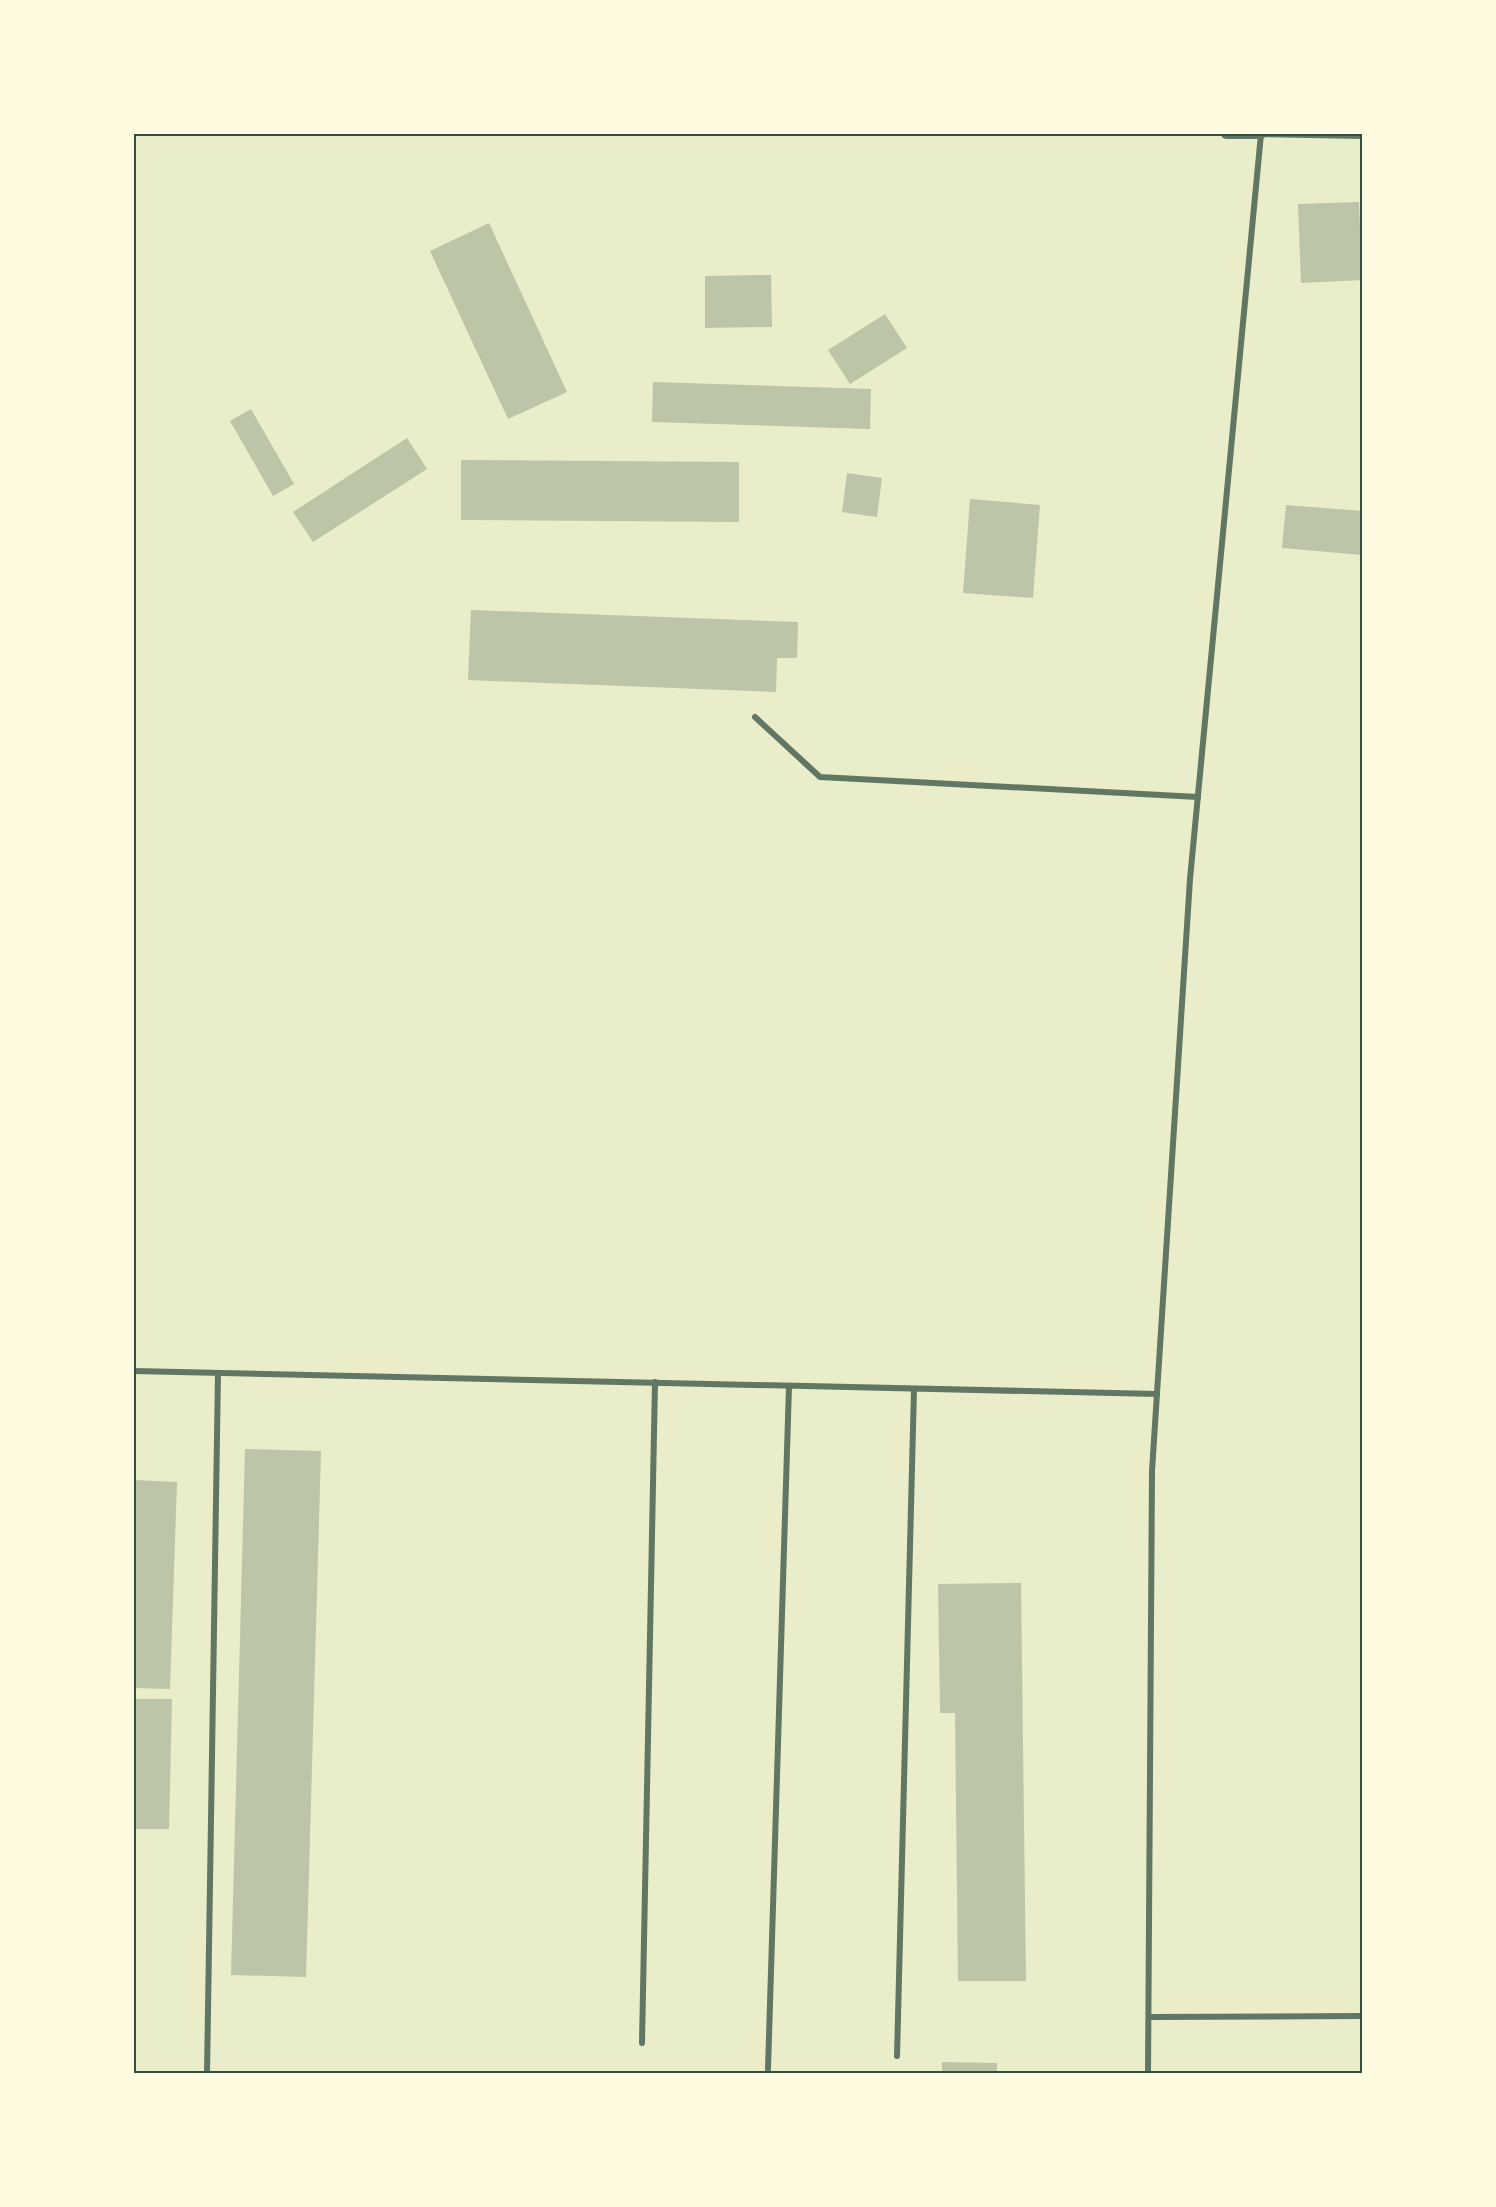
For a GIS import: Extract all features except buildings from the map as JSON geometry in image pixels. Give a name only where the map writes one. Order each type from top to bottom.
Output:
[{"type":"street","points":[[1226,134],[1362,136]]},
{"type":"street","points":[[1148,2073],[1152,1471],[1188,903],[1261,134]]},
{"type":"street","points":[[755,717],[820,777],[1198,797]]},
{"type":"street","points":[[134,1371],[1157,1394]]},
{"type":"street","points":[[207,2073],[219,1373]]},
{"type":"street","points":[[642,2043],[655,1382]]},
{"type":"street","points":[[768,2069],[789,1386]]},
{"type":"street","points":[[897,2056],[914,1389]]},
{"type":"street","points":[[1149,2017],[1362,2016]]}]
